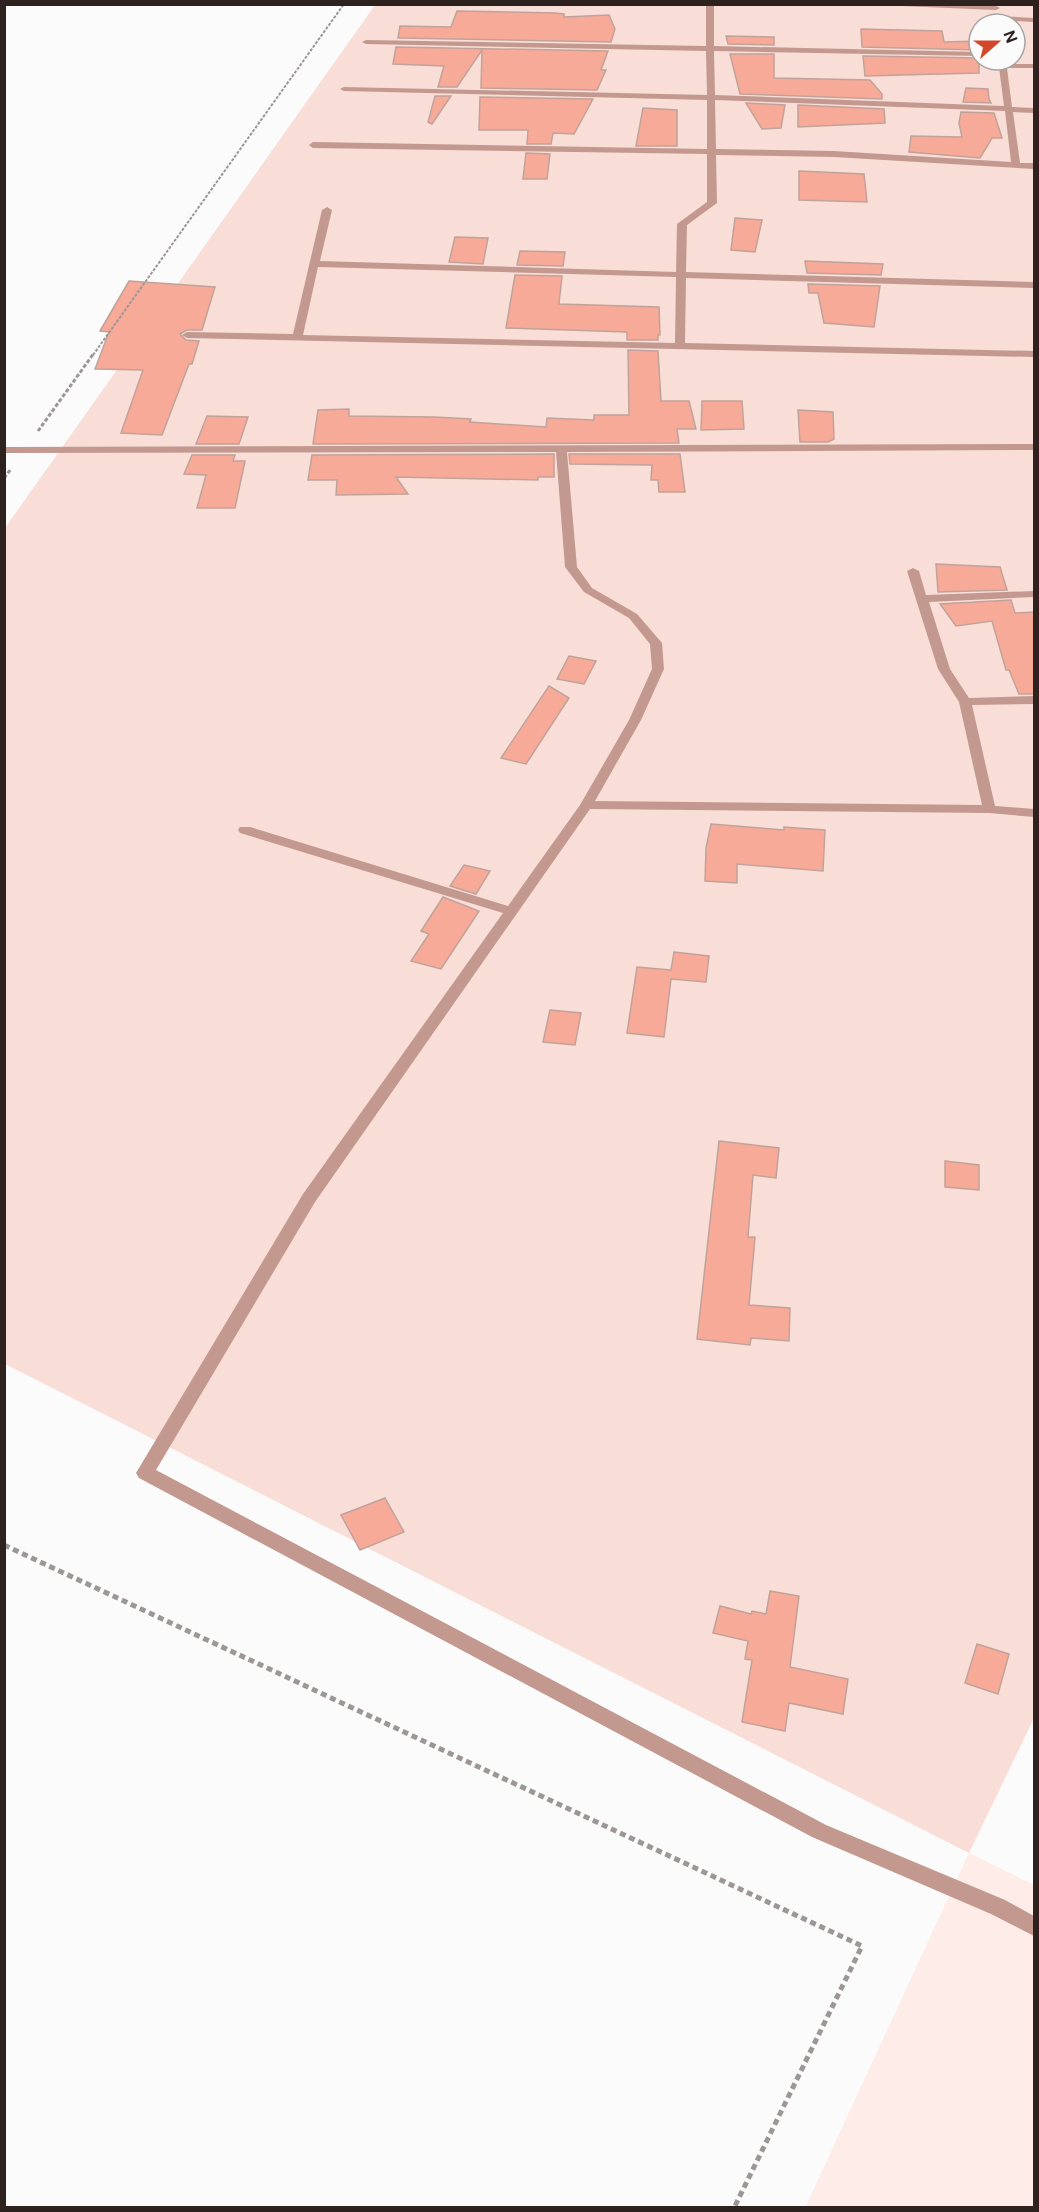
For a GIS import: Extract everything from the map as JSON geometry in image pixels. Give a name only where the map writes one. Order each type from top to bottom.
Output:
[{"type":"street","points":[[680,345],[682,224],[712,203],[710,4]]},
{"type":"street","points":[[857,4],[996,6]]},
{"type":"street","points":[[366,42],[967,54]]},
{"type":"street","points":[[1004,72],[1016,165]]},
{"type":"street","points":[[344,89],[711,97],[1035,110]]},
{"type":"street","points":[[313,145],[834,154],[1035,166]]},
{"type":"street","points":[[297,337],[327,210]]},
{"type":"street","points":[[314,264],[1035,285]]},
{"type":"street","points":[[187,335],[1035,354]]},
{"type":"street","points":[[4,450],[1035,447]]},
{"type":"street","points":[[561,448],[571,567],[588,590],[633,616],[656,643],[658,669],[635,720],[586,805],[309,1198],[145,1473],[819,1832],[998,1907],[1035,1926]]},
{"type":"street","points":[[913,571],[944,669],[965,702],[989,809]]},
{"type":"street","points":[[922,598],[1035,594]]},
{"type":"street","points":[[965,702],[1035,700]]},
{"type":"street","points":[[586,805],[989,809],[1035,813]]},
{"type":"street","points":[[245,830],[511,911]]},
{"type":"path","points":[[4,478],[344,4]]},
{"type":"path","points":[[4,1545],[862,1946],[734,2208]]},
{"type":"shaded area","points":[[375,5],[1034,5],[1034,1718],[969,1853],[5,1364],[5,528]]},
{"type":"shaded area","points":[[969,1853],[1034,1885],[1034,2207],[805,2208]]},
{"type":"building","points":[[457,11],[555,13],[564,14],[564,17],[609,15],[615,29],[611,42],[398,38],[400,26],[451,27]]},
{"type":"building","points":[[861,29],[942,31],[944,42],[967,41],[967,50],[862,47]]},
{"type":"building","points":[[726,36],[774,37],[774,45],[728,44]]},
{"type":"building","points":[[396,47],[608,51],[601,70],[606,70],[597,90],[481,88],[482,50],[457,87],[438,87],[444,66],[393,64]]},
{"type":"building","points":[[730,54],[774,54],[774,78],[870,80],[882,94],[882,99],[740,94]]},
{"type":"building","points":[[863,56],[967,58],[967,72],[979,72],[979,73],[865,76]]},
{"type":"building","points":[[966,88],[988,89],[991,103],[963,102]]},
{"type":"building","points":[[435,96],[451,96],[432,124],[428,122]]},
{"type":"building","points":[[480,97],[593,99],[574,134],[553,133],[551,144],[527,144],[528,130],[479,130]]},
{"type":"building","points":[[746,103],[785,105],[781,128],[762,129]]},
{"type":"building","points":[[798,105],[884,109],[885,123],[798,127]]},
{"type":"building","points":[[643,108],[677,110],[677,146],[636,146]]},
{"type":"building","points":[[961,112],[994,113],[1002,138],[992,138],[980,158],[909,152],[911,136],[962,137],[959,123]]},
{"type":"building","points":[[526,153],[550,154],[547,179],[523,179]]},
{"type":"building","points":[[799,171],[864,174],[867,202],[799,200]]},
{"type":"building","points":[[735,218],[762,220],[755,252],[731,250]]},
{"type":"building","points":[[455,237],[488,238],[483,264],[449,262]]},
{"type":"building","points":[[520,251],[565,252],[563,266],[517,265]]},
{"type":"building","points":[[805,261],[883,264],[881,275],[807,273]]},
{"type":"building","points":[[515,275],[562,276],[559,304],[659,307],[660,335],[658,335],[658,340],[627,340],[627,332],[506,328]]},
{"type":"building","points":[[129,281],[215,287],[202,330],[187,330],[180,334],[186,340],[199,341],[192,364],[189,364],[162,435],[121,433],[143,370],[95,369],[109,332],[100,331]]},
{"type":"building","points":[[808,284],[880,286],[874,327],[824,323],[818,293],[809,293]]},
{"type":"building","points":[[628,350],[658,351],[661,401],[689,401],[696,429],[677,429],[679,443],[313,444],[318,410],[349,409],[349,416],[471,419],[470,422],[546,427],[547,418],[594,420],[594,415],[629,415]]},
{"type":"building","points":[[702,401],[742,401],[744,429],[701,430]]},
{"type":"building","points":[[798,410],[833,412],[834,439],[828,442],[800,442]]},
{"type":"building","points":[[207,416],[248,417],[239,444],[196,444]]},
{"type":"building","points":[[554,454],[554,477],[538,477],[538,480],[396,477],[408,494],[336,495],[337,480],[308,480],[312,455]]},
{"type":"building","points":[[569,454],[680,454],[685,492],[659,492],[658,480],[651,480],[652,465],[570,464]]},
{"type":"building","points":[[192,455],[235,455],[233,461],[245,461],[235,508],[197,508],[206,475],[184,474]]},
{"type":"building","points":[[936,564],[1000,567],[1007,590],[938,592]]},
{"type":"building","points":[[1011,600],[1015,613],[1035,612],[1035,694],[1019,694],[1009,670],[1006,670],[992,621],[956,626],[940,604]]},
{"type":"building","points":[[569,656],[596,661],[584,684],[557,679]]},
{"type":"building","points":[[549,686],[569,698],[526,764],[501,758]]},
{"type":"building","points":[[711,824],[784,830],[784,827],[825,830],[823,871],[737,864],[737,883],[705,881],[706,848]]},
{"type":"building","points":[[464,865],[490,871],[476,894],[450,886]]},
{"type":"building","points":[[443,897],[479,911],[441,969],[411,961],[429,934],[421,931]]},
{"type":"building","points":[[674,952],[709,956],[706,982],[671,979],[664,1037],[627,1033],[637,967],[671,970]]},
{"type":"building","points":[[550,1010],[581,1013],[575,1045],[543,1042]]},
{"type":"building","points":[[719,1141],[779,1148],[776,1178],[753,1175],[748,1237],[755,1237],[749,1305],[790,1308],[789,1341],[751,1338],[750,1345],[697,1339]]},
{"type":"building","points":[[945,1161],[979,1165],[979,1190],[945,1187]]},
{"type":"building","points":[[385,1498],[404,1532],[360,1550],[341,1515]]},
{"type":"building","points":[[770,1591],[799,1596],[790,1667],[848,1679],[843,1714],[789,1703],[785,1731],[742,1722],[752,1660],[745,1659],[748,1641],[713,1633],[720,1606],[751,1614],[752,1611],[766,1614]]},
{"type":"building","points":[[977,1644],[1009,1654],[998,1694],[965,1683]]}]
